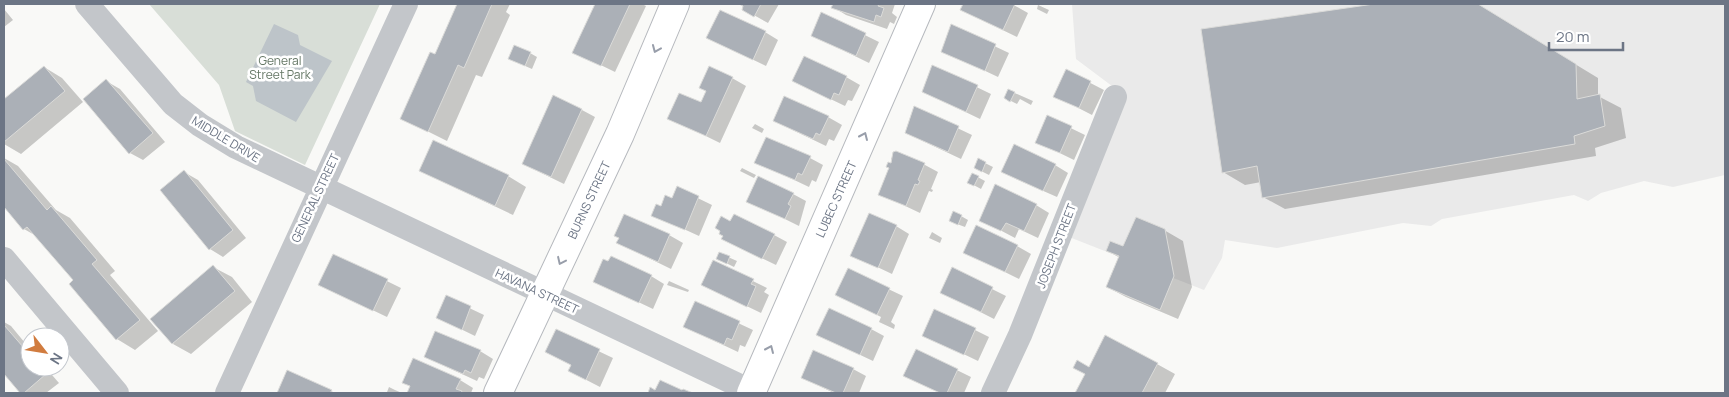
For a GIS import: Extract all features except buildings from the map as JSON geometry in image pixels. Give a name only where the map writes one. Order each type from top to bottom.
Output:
[{"type":"street","name":"MIDDLE DRIVE","points":[[87,4],[173,104],[200,126],[236,147],[319,188]]},
{"type":"street","name":"GENERAL STREET","points":[[228,393],[319,188],[406,4]]},
{"type":"street","name":"BURNS STREET","points":[[498,393],[620,134],[675,4]]},
{"type":"street","name":"LUBEC STREET","points":[[752,393],[921,4]]},
{"type":"street","name":"JOSEPH STREET","points":[[993,393],[1030,310],[1115,97]]},
{"type":"street","name":"HAVANA STREET","points":[[319,188],[752,393]]},
{"type":"street","points":[[4,259],[117,393]]},
{"type":"shaded area","points":[[1072,4],[1725,4],[1725,175],[1673,187],[1644,181],[1601,193],[1588,201],[1574,195],[1442,219],[1431,226],[1403,223],[1277,248],[1225,240],[1222,258],[1204,290],[1064,235],[1116,89],[1076,59]]},
{"type":"shaded area","points":[[274,24],[298,35],[300,45],[332,61],[296,122],[256,101],[253,86],[246,82]]},
{"type":"green space","name":"General Street Park","points":[[149,4],[380,4],[305,165],[235,131],[219,85]]}]
